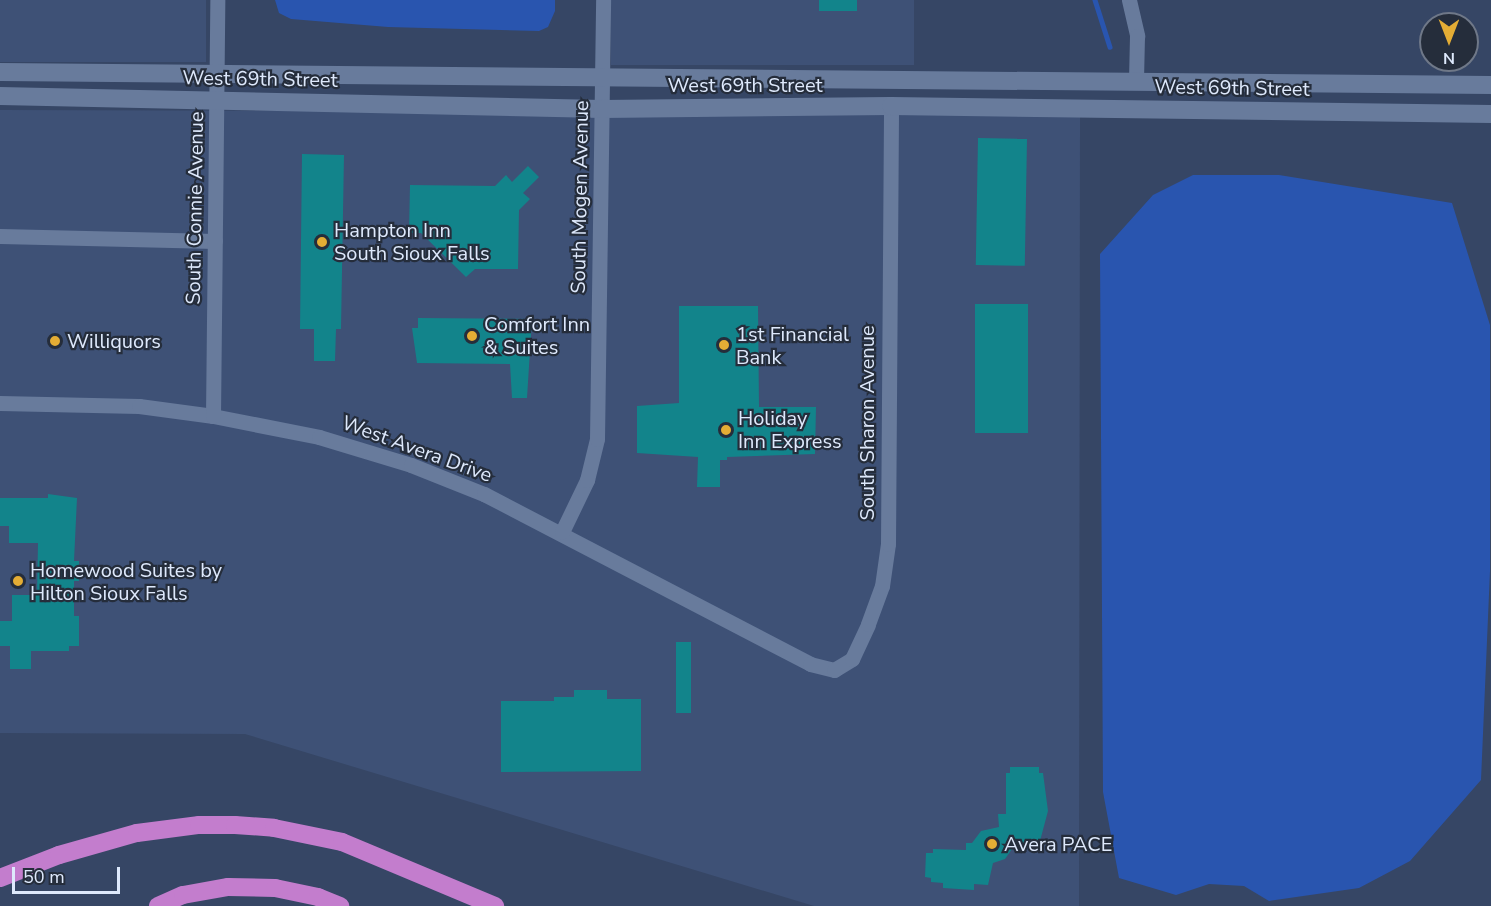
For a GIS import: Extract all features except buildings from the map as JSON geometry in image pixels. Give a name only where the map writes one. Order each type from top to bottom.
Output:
[{"type":"highway","points":[[0,868],[168,827],[274,828],[351,846],[495,906]]},
{"type":"highway","points":[[0,878],[59,855]]},
{"type":"highway","points":[[158,906],[183,895],[228,887],[275,888],[318,897],[340,906]]},
{"type":"street","name":"South Connie Avenue","points":[[213,416],[217,0]]},
{"type":"street","name":"South Mogen Avenue","points":[[562,532],[587,480],[597,439],[603,0]]},
{"type":"street","points":[[1129,0],[1137,36],[1136,81]]},
{"type":"street","name":"West 69th Street","points":[[0,72],[217,76],[1491,85]]},
{"type":"street","name":"West 69th Street","points":[[0,96],[602,109],[891,106],[1491,114]]},
{"type":"street","name":"South Sharon Avenue","points":[[786,651],[823,670],[845,666],[868,624],[882,586],[888,544],[891,106]]},
{"type":"street","points":[[0,236],[215,241]]},
{"type":"street","name":"West Avera Drive","points":[[0,403],[139,406],[213,416],[319,437],[411,465],[484,494],[562,532],[786,651]]},
{"type":"shaded area","points":[[0,0],[206,0],[206,62],[0,62]]},
{"type":"shaded area","points":[[611,0],[914,0],[914,65],[611,65]]},
{"type":"shaded area","points":[[454,101],[1080,117],[1079,906],[814,906],[245,734],[0,733],[0,110],[342,111]]},
{"type":"water","points":[[275,0],[555,0],[555,11],[548,27],[539,31],[388,27],[291,19],[279,13]]},
{"type":"water","points":[[1193,175],[1279,175],[1452,203],[1490,325],[1490,571],[1481,780],[1410,861],[1359,888],[1269,901],[1244,886],[1209,884],[1176,895],[1119,878],[1103,792],[1100,254],[1153,195]]},
{"type":"waterway","points":[[1095,0],[1110,47]]},
{"type":"place","name":"Hampton Inn South Sioux Falls","points":[[322,242]]},
{"type":"place","name":"Comfort Inn & Suites","points":[[472,336]]},
{"type":"place","name":"Williquors","points":[[55,341]]},
{"type":"place","name":"1st Financial Bank","points":[[724,345]]},
{"type":"place","name":"Holiday Inn Express","points":[[726,430]]},
{"type":"place","name":"Homewood Suites by Hilton Sioux Falls","points":[[18,581]]},
{"type":"place","name":"Avera PACE","points":[[992,844]]}]
